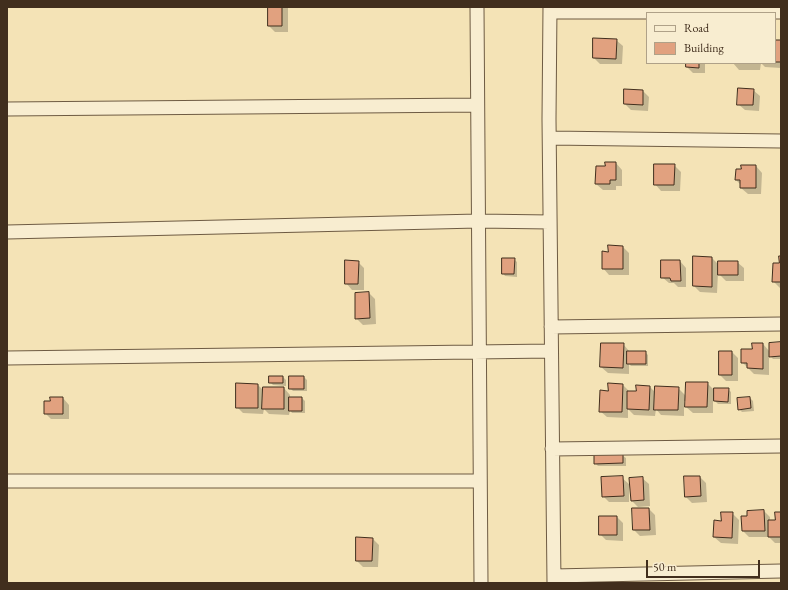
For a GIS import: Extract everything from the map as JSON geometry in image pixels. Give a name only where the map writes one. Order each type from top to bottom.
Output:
[{"type":"street","points":[[477,7],[481,583]]},
{"type":"street","points":[[781,12],[550,9],[550,222],[554,580],[781,570]]},
{"type":"street","points":[[7,109],[477,105]]},
{"type":"street","points":[[550,138],[781,141]]},
{"type":"street","points":[[7,232],[478,221],[550,222]]},
{"type":"street","points":[[551,327],[781,324]]},
{"type":"street","points":[[7,358],[552,351]]},
{"type":"street","points":[[552,449],[781,446]]},
{"type":"street","points":[[7,481],[480,481]]},
{"type":"building","points":[[268,7],[282,7],[282,26],[268,26]]},
{"type":"building","points":[[593,38],[617,39],[616,59],[593,58]]},
{"type":"building","points":[[776,40],[781,40],[781,62],[776,62]]},
{"type":"building","points":[[686,64],[699,64],[699,68],[686,67]]},
{"type":"building","points":[[738,88],[754,89],[753,105],[737,105]]},
{"type":"building","points":[[624,89],[643,90],[643,105],[624,104]]},
{"type":"building","points":[[605,162],[616,162],[616,180],[610,180],[610,184],[595,184],[596,166],[605,166]]},
{"type":"building","points":[[654,164],[675,164],[674,185],[654,185]]},
{"type":"building","points":[[741,165],[756,165],[756,188],[740,188],[740,180],[735,180],[736,169],[741,169]]},
{"type":"building","points":[[608,245],[623,246],[623,269],[602,269],[602,251],[608,252]]},
{"type":"building","points":[[693,256],[712,257],[712,287],[693,286]]},
{"type":"building","points":[[779,256],[781,256],[781,282],[772,282],[773,263],[779,263]]},
{"type":"building","points":[[502,258],[515,258],[514,274],[502,274]]},
{"type":"building","points":[[345,260],[359,261],[358,284],[345,284]]},
{"type":"building","points":[[661,260],[680,260],[681,281],[671,281],[670,278],[661,278]]},
{"type":"building","points":[[718,261],[738,261],[738,275],[718,275]]},
{"type":"building","points":[[369,292],[370,318],[355,319],[355,293]]},
{"type":"building","points":[[781,342],[781,356],[769,357],[769,343]]},
{"type":"building","points":[[601,343],[624,343],[623,368],[600,367]]},
{"type":"building","points":[[752,343],[763,343],[763,369],[747,368],[747,363],[741,363],[741,349],[752,349]]},
{"type":"building","points":[[627,351],[646,351],[646,364],[627,364]]},
{"type":"building","points":[[719,351],[732,351],[732,375],[719,375]]},
{"type":"building","points":[[269,376],[283,376],[283,383],[269,383]]},
{"type":"building","points":[[289,376],[304,376],[304,389],[289,389]]},
{"type":"building","points":[[686,382],[708,382],[707,407],[685,407]]},
{"type":"building","points":[[236,383],[258,384],[258,408],[236,408]]},
{"type":"building","points":[[608,383],[623,384],[622,412],[599,412],[600,390],[608,391]]},
{"type":"building","points":[[636,385],[650,386],[649,410],[627,409],[627,391],[636,391]]},
{"type":"building","points":[[655,386],[679,387],[678,410],[654,410]]},
{"type":"building","points":[[263,387],[284,387],[284,409],[262,409]]},
{"type":"building","points":[[714,388],[729,388],[728,402],[714,401]]},
{"type":"building","points":[[50,397],[63,397],[63,414],[44,414],[44,401],[50,401]]},
{"type":"building","points":[[289,397],[302,397],[302,411],[289,411]]},
{"type":"building","points":[[750,397],[751,408],[738,410],[737,398]]},
{"type":"building","points":[[623,454],[623,463],[594,464],[594,455]]},
{"type":"building","points":[[623,476],[624,496],[602,497],[601,477]]},
{"type":"building","points":[[684,476],[700,476],[701,496],[685,497]]},
{"type":"building","points":[[643,477],[644,500],[631,501],[629,478]]},
{"type":"building","points":[[632,508],[649,508],[650,530],[633,530]]},
{"type":"building","points":[[764,510],[765,531],[742,531],[741,516],[747,516],[747,511]]},
{"type":"building","points":[[721,512],[733,512],[732,538],[713,537],[714,520],[721,521]]},
{"type":"building","points":[[775,512],[781,512],[781,537],[768,537],[768,520],[775,520]]},
{"type":"building","points":[[599,516],[617,516],[617,535],[599,535]]},
{"type":"building","points":[[356,537],[373,538],[372,561],[356,561]]}]
